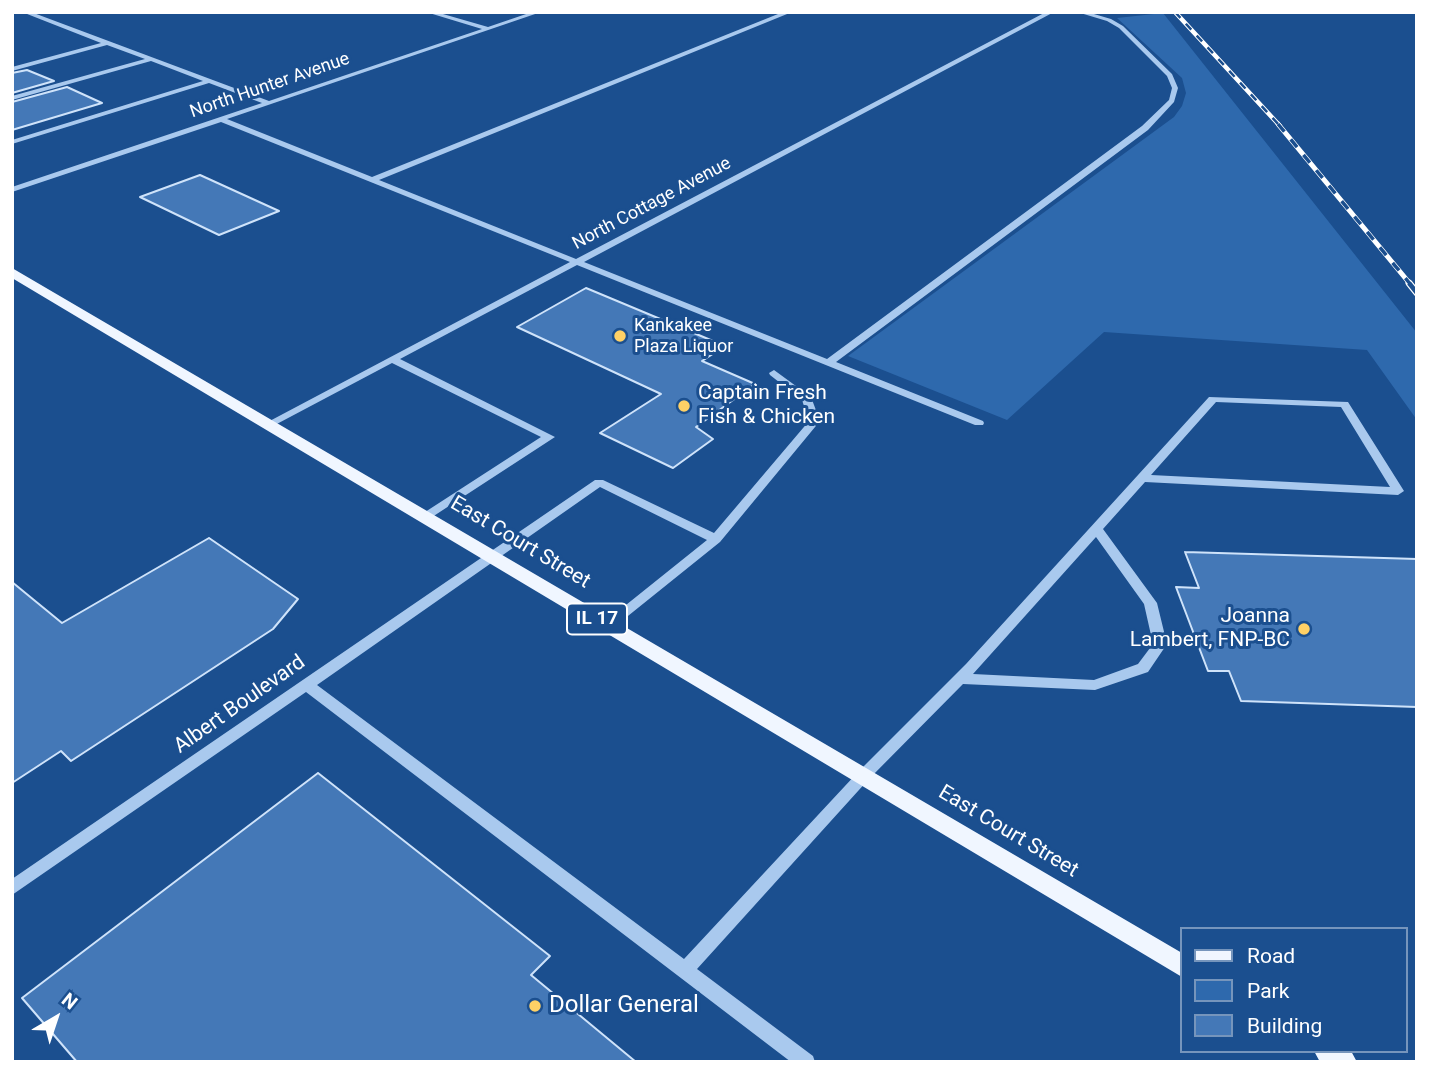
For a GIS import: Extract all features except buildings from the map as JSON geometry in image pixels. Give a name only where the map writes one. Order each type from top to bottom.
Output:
[{"type":"main road","name":"East Court Street","points":[[12,272],[1180,965]]},
{"type":"street","points":[[25,12],[268,103]]},
{"type":"street","points":[[429,12],[488,29]]},
{"type":"street","name":"North Hunter Avenue","points":[[12,190],[538,12]]},
{"type":"street","points":[[371,180],[789,12]]},
{"type":"street","name":"North Cottage Avenue","points":[[269,424],[1051,12]]},
{"type":"street","points":[[828,363],[1145,128],[1172,101],[1175,88],[1170,75],[1121,27],[1109,20],[1080,12]]},
{"type":"street","points":[[12,69],[108,43]]},
{"type":"street","points":[[12,98],[152,60]]},
{"type":"street","points":[[12,142],[209,81]]},
{"type":"street","points":[[220,120],[979,423]]},
{"type":"street","points":[[392,359],[548,438],[426,517]]},
{"type":"street","points":[[608,625],[716,539],[815,421],[807,399],[774,373]]},
{"type":"street","points":[[685,970],[863,776],[960,678],[1213,399],[1344,404],[1398,491],[1142,478]]},
{"type":"street","name":"Albert Boulevard","points":[[12,888],[599,482],[716,539]]},
{"type":"street","points":[[960,678],[1095,685],[1143,668],[1160,644],[1150,603],[1096,529]]},
{"type":"street","points":[[306,684],[806,1062]]},
{"type":"green space","points":[[1163,13],[1417,333],[1417,420],[1367,350],[1104,332],[1007,420],[848,356],[1174,117],[1182,106],[1186,93],[1182,78],[1117,18]]},
{"type":"railway","points":[[1175,12],[1280,126]]},
{"type":"railway","points":[[1278,124],[1411,285]]},
{"type":"railway","points":[[1409,283],[1417,293]]},
{"type":"place","name":"Kankakee Plaza Liquor","points":[[620,336]]},
{"type":"place","name":"Captain Fresh Fish & Chicken","points":[[684,406]]},
{"type":"place","name":"Joanna Lambert, FNP-BC","points":[[1304,629]]},
{"type":"place","name":"Dollar General","points":[[535,1006]]}]
